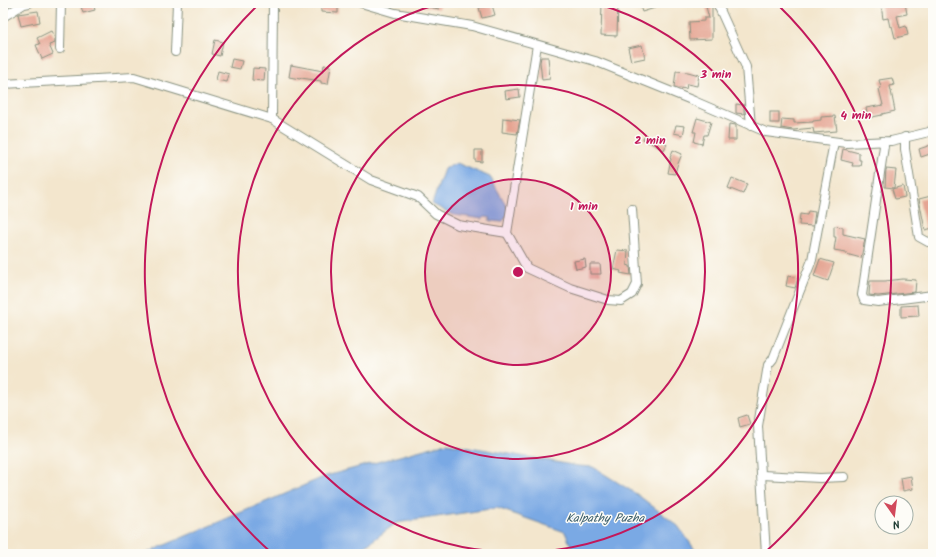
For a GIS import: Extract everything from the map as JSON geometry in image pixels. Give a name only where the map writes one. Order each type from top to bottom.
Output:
[{"type":"street","points":[[3,17],[24,4],[29,3]]},
{"type":"street","points":[[60,3],[60,49]]},
{"type":"street","points":[[175,52],[177,3]]},
{"type":"street","points":[[272,120],[273,3]]},
{"type":"street","points":[[361,3],[395,13],[472,26],[595,62],[766,132],[846,143],[904,138],[929,132],[933,129]]},
{"type":"street","points":[[716,3],[746,67],[751,126]]},
{"type":"street","points":[[537,45],[507,233],[527,268],[570,288],[608,300],[621,301],[632,294],[637,284],[632,209]]},
{"type":"street","points":[[3,84],[134,77],[272,120],[371,180],[418,197],[436,214],[458,225],[507,233]]},
{"type":"street","points":[[904,138],[919,237],[928,242],[933,241]]},
{"type":"street","points":[[882,141],[884,146],[862,295],[864,300],[878,302],[933,295]]},
{"type":"street","points":[[766,554],[758,426],[768,365],[773,358],[812,260],[834,142]]},
{"type":"street","points":[[762,475],[820,478],[844,477]]},
{"type":"water","points":[[457,163],[490,177],[510,212],[502,222],[489,221],[491,218],[485,217],[483,219],[454,215],[432,204],[444,169]]},
{"type":"water","name":"Kalpathy Puzha","points":[[447,443],[578,466],[593,467],[638,495],[678,526],[698,554],[578,554],[573,551],[565,532],[497,508],[396,523],[355,554],[144,554],[326,476]]},
{"type":"building","points":[[80,3],[93,3],[95,10],[83,13]]},
{"type":"building","points":[[321,3],[338,3],[338,13],[321,12]]},
{"type":"building","points":[[422,3],[440,3],[439,9],[422,6]]},
{"type":"building","points":[[602,3],[618,4],[617,36],[601,35]]},
{"type":"building","points":[[639,3],[653,3],[655,8],[642,12]]},
{"type":"building","points":[[705,3],[712,3],[712,39],[690,40],[689,22],[704,21],[704,18],[709,18]]},
{"type":"building","points":[[889,3],[905,3],[907,14],[897,16],[900,28],[906,26],[908,35],[895,38],[888,18],[883,19],[881,5]]},
{"type":"building","points":[[492,5],[495,15],[482,18],[479,8]]},
{"type":"building","points":[[38,11],[40,22],[21,26],[18,14]]},
{"type":"building","points":[[51,31],[55,38],[55,43],[49,45],[53,54],[42,59],[36,45],[40,44],[37,38]]},
{"type":"building","points":[[215,40],[223,42],[220,56],[212,54]]},
{"type":"building","points":[[642,45],[645,58],[631,61],[628,48]]},
{"type":"building","points":[[541,57],[548,57],[550,79],[542,80],[540,62]]},
{"type":"building","points":[[232,59],[242,61],[240,69],[230,67]]},
{"type":"building","points":[[291,65],[323,71],[324,65],[331,66],[328,84],[321,83],[321,81],[289,77]]},
{"type":"building","points":[[253,68],[265,69],[264,81],[252,80]]},
{"type":"building","points":[[218,71],[229,74],[227,82],[216,80]]},
{"type":"building","points":[[676,71],[699,75],[697,86],[687,84],[686,89],[674,87]]},
{"type":"building","points":[[892,78],[894,85],[890,86],[895,111],[868,118],[866,108],[883,105],[879,89],[881,88],[879,80]]},
{"type":"building","points":[[519,89],[520,97],[506,99],[505,91]]},
{"type":"building","points":[[736,104],[744,105],[744,114],[736,113]]},
{"type":"building","points":[[770,112],[779,112],[779,123],[770,123]]},
{"type":"building","points":[[835,116],[837,131],[814,133],[813,128],[793,130],[781,128],[782,119],[794,120],[794,123],[813,122],[821,120],[821,117]]},
{"type":"building","points":[[503,118],[520,120],[517,134],[502,132]]},
{"type":"building","points":[[697,118],[711,122],[707,135],[704,135],[702,144],[694,142],[696,132],[693,132]]},
{"type":"building","points":[[729,124],[736,125],[736,140],[728,140]]},
{"type":"building","points":[[676,125],[685,126],[683,135],[674,133]]},
{"type":"building","points":[[644,137],[658,139],[667,144],[664,150],[643,139]]},
{"type":"building","points":[[931,145],[933,153],[921,157],[919,149]]},
{"type":"building","points":[[843,149],[859,153],[859,160],[861,160],[860,166],[852,166],[853,163],[841,160]]},
{"type":"building","points":[[475,150],[482,150],[482,162],[475,161]]},
{"type":"building","points":[[673,150],[682,154],[675,174],[668,173],[670,158]]},
{"type":"building","points":[[886,169],[896,170],[894,188],[885,187]]},
{"type":"building","points":[[732,178],[747,184],[743,194],[728,188]]},
{"type":"building","points":[[903,186],[905,197],[895,199],[892,189]]},
{"type":"building","points":[[931,196],[933,203],[933,228],[925,230],[919,199]]},
{"type":"building","points":[[808,211],[815,212],[813,226],[799,225],[800,214],[807,215]]},
{"type":"building","points":[[834,226],[843,227],[843,234],[865,239],[861,258],[846,254],[846,252],[834,250],[836,237],[834,237]]},
{"type":"building","points":[[617,250],[628,251],[627,265],[630,266],[631,275],[620,273],[621,271],[613,269]]},
{"type":"building","points":[[585,259],[586,267],[576,269],[574,261]]},
{"type":"building","points":[[820,259],[834,263],[828,281],[814,276]]},
{"type":"building","points":[[590,264],[600,264],[601,274],[590,274]]},
{"type":"building","points":[[788,276],[798,278],[795,288],[786,286]]},
{"type":"building","points":[[903,279],[916,280],[915,292],[878,296],[869,295],[870,281]]},
{"type":"building","points":[[918,305],[919,316],[901,317],[901,306]]},
{"type":"building","points":[[747,415],[750,424],[740,427],[738,418]]},
{"type":"building","points":[[911,476],[913,489],[903,491],[901,478]]}]
